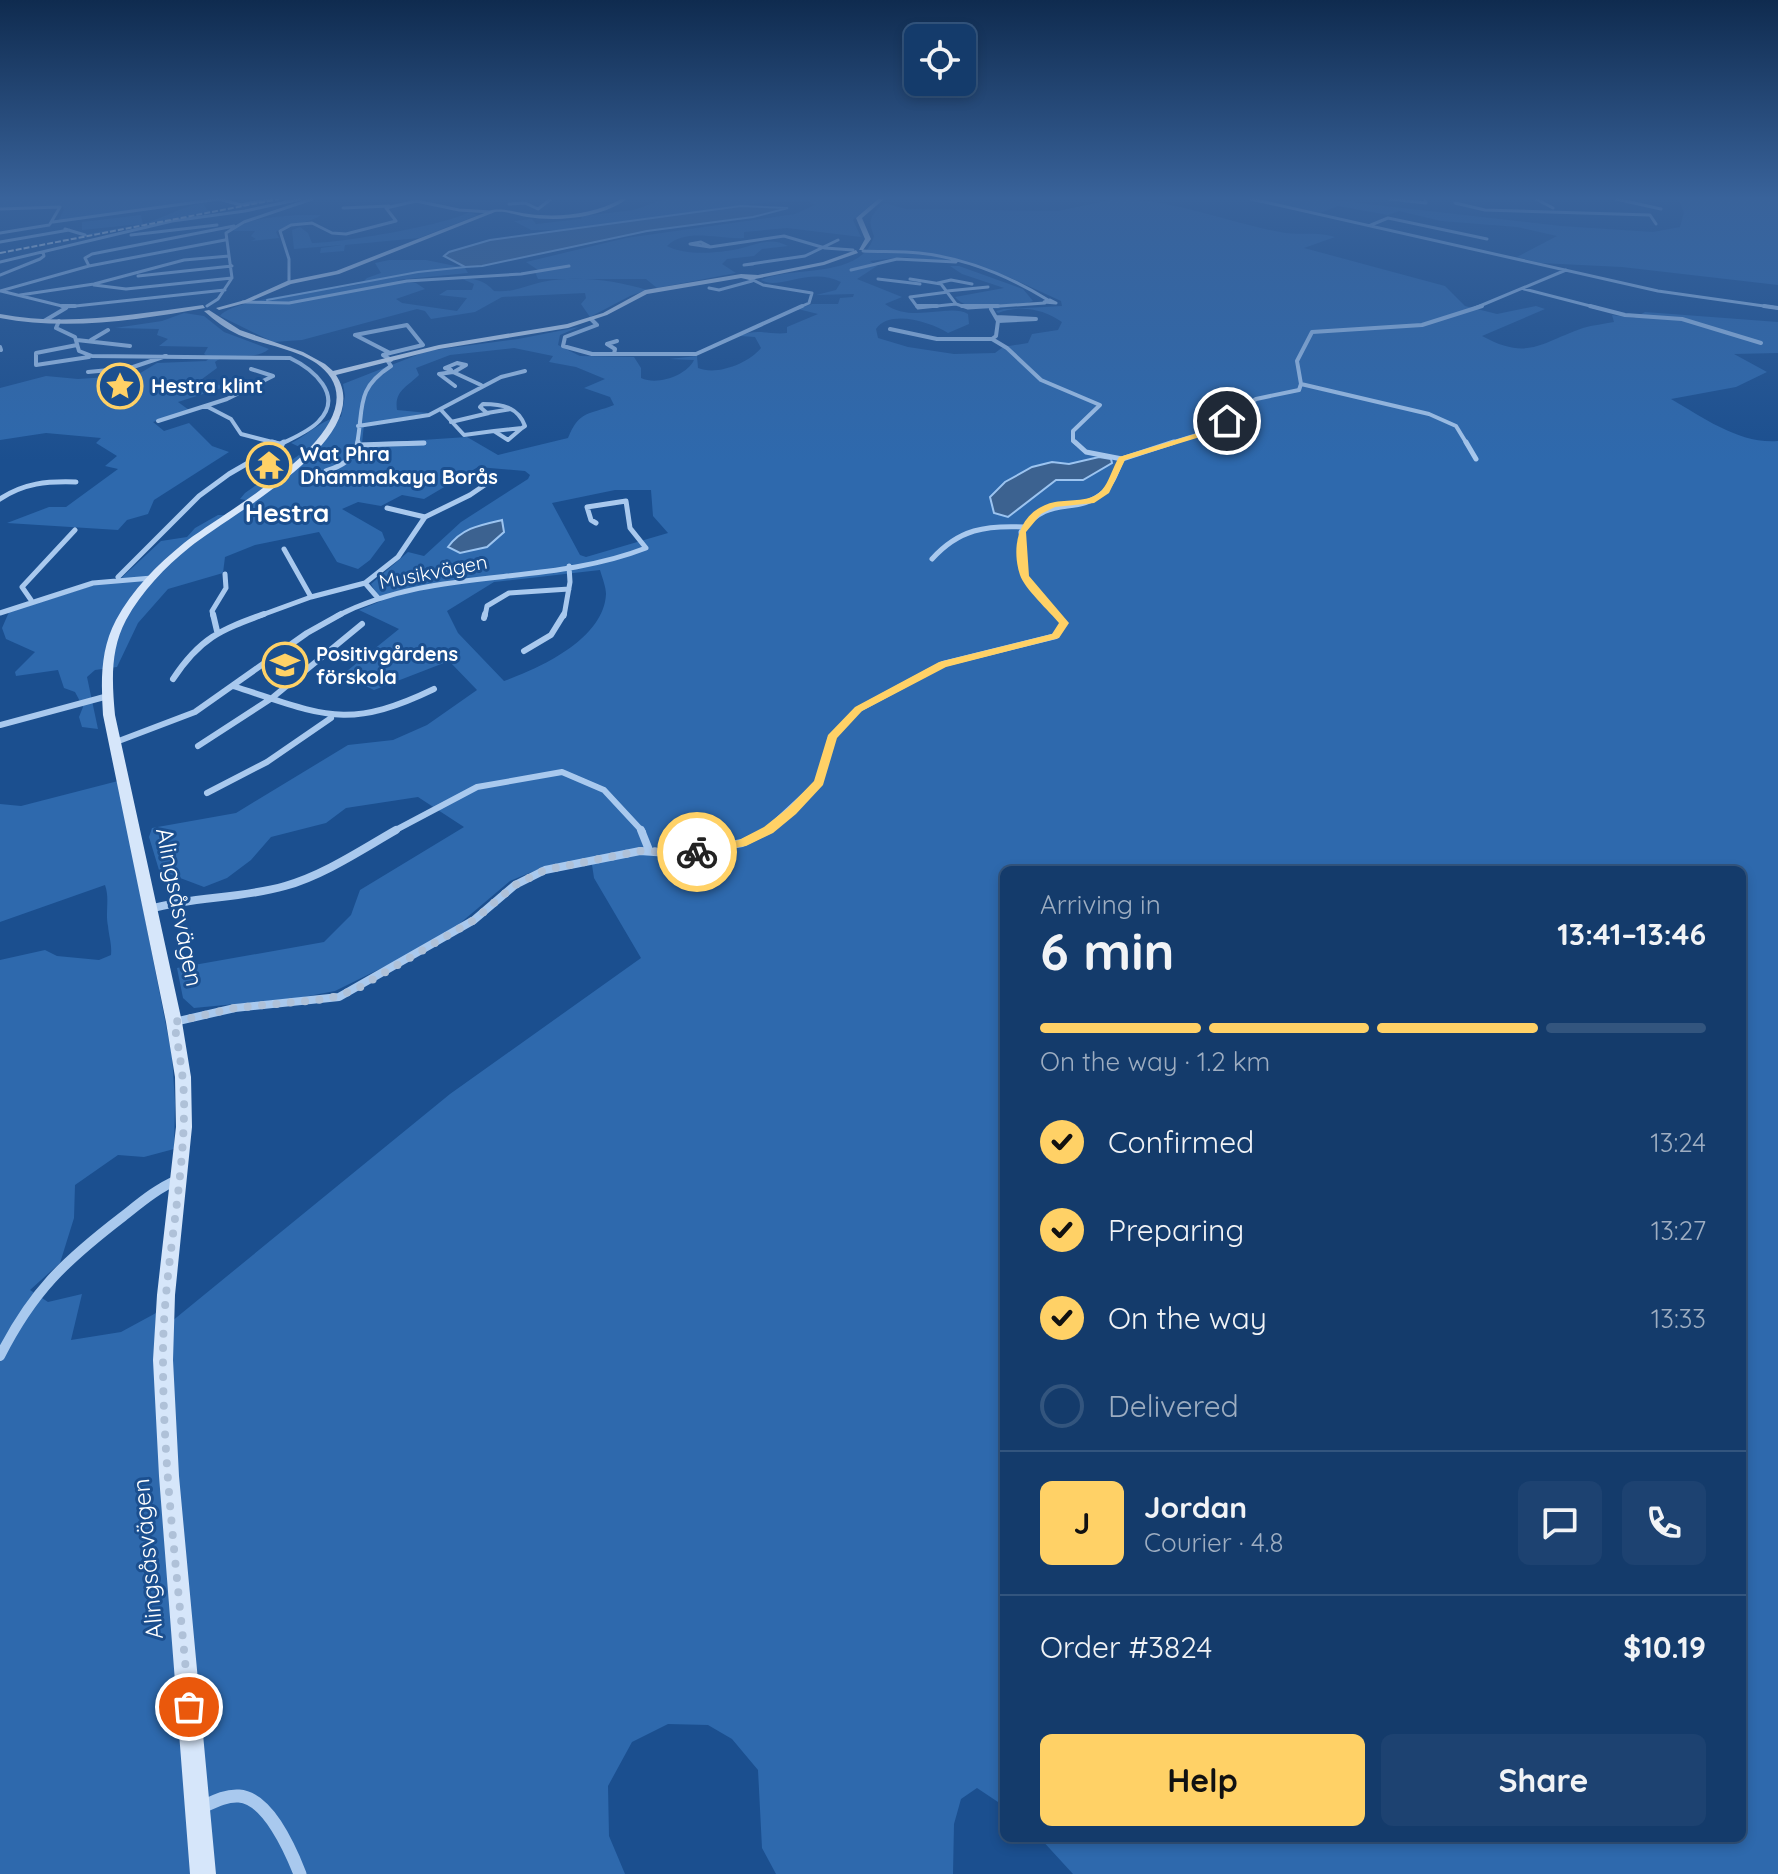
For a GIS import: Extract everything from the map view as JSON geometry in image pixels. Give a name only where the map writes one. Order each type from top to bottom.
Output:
[{"type":"main road","points":[[167,311],[199,312],[241,303],[279,286]]},
{"type":"main road","points":[[218,307],[238,333],[314,361],[331,374],[389,358],[524,335],[591,319],[645,292],[686,286]]},
{"type":"main road","points":[[0,316],[59,321],[218,307]]},
{"type":"main road","points":[[205,308],[218,307]]},
{"type":"main road","name":"Alingsåsvägen","points":[[203,1874],[169,1476],[163,1360],[185,1108],[181,1055],[116,742],[105,669],[113,638],[132,603],[152,578],[188,545],[288,471],[331,429],[340,406],[338,387],[331,374]]},
{"type":"street","points":[[15,296],[78,286]]},
{"type":"street","points":[[98,286],[119,290],[152,286]]},
{"type":"street","points":[[218,307],[227,286]]},
{"type":"street","points":[[241,303],[289,303],[378,286]]},
{"type":"street","points":[[709,288],[719,290],[728,286]]},
{"type":"street","points":[[591,319],[597,325],[565,337],[563,346],[582,352],[614,354],[671,356],[705,352],[813,298],[812,293],[794,286]]},
{"type":"street","points":[[941,286],[956,304]]},
{"type":"street","points":[[988,287],[910,297],[917,307],[956,304],[972,309],[991,309],[1047,302],[1025,286]]},
{"type":"street","points":[[890,329],[941,339],[992,339],[1008,346],[1023,366],[1041,380],[1084,394],[1100,405],[1073,431],[1073,441],[1086,452],[1122,459],[1210,431],[1256,399],[1299,390],[1301,384],[1297,361],[1312,332],[1422,325],[1488,304],[1529,286]]},
{"type":"street","points":[[1644,286],[1778,308]]},
{"type":"street","points":[[1523,289],[1625,315],[1682,319],[1761,343]]},
{"type":"street","points":[[0,291],[66,307],[225,290]]},
{"type":"street","points":[[44,321],[66,307]]},
{"type":"street","points":[[991,309],[997,319],[996,336],[992,339]]},
{"type":"street","points":[[997,319],[1036,319],[997,319]]},
{"type":"street","points":[[59,321],[56,328],[77,343],[81,353],[92,356],[285,357],[314,371],[327,389],[328,410],[313,428],[229,474],[199,496],[118,577]]},
{"type":"street","points":[[326,471],[348,461],[358,445],[363,396],[370,380],[391,366],[389,358],[355,335],[407,325],[423,345],[389,358]]},
{"type":"street","points":[[92,356],[36,365],[36,353],[91,340],[108,330]]},
{"type":"street","points":[[91,340],[92,344],[98,345],[130,346]]},
{"type":"street","points":[[614,354],[615,349],[607,344],[617,341]]},
{"type":"street","points":[[104,357],[88,372],[130,368],[167,355]]},
{"type":"street","points":[[158,421],[263,384],[273,376],[251,369]]},
{"type":"street","points":[[358,426],[411,420],[442,411],[481,385],[525,371]]},
{"type":"street","points":[[455,386],[439,374],[454,372],[481,385]]},
{"type":"street","points":[[1301,384],[1429,414],[1456,426],[1476,459]]},
{"type":"street","points":[[489,413],[483,411],[482,405],[501,405],[523,418],[525,426],[508,440],[494,431]]},
{"type":"street","points":[[206,406],[231,419],[241,434],[282,445]]},
{"type":"street","points":[[451,422],[511,409]]},
{"type":"street","points":[[442,411],[464,435],[522,428]]},
{"type":"street","points":[[358,445],[424,443]]},
{"type":"street","points":[[174,1022],[235,1008],[339,997],[474,920],[515,885],[545,870],[649,850],[692,852],[742,843],[769,830],[819,782],[831,737],[859,709],[943,664],[1056,636],[1064,623],[1025,576],[1021,532],[1038,512],[1046,508],[1091,501],[1106,491],[1122,459]]},
{"type":"street","points":[[173,679],[186,659],[217,631],[311,597],[365,583],[398,557],[425,517],[470,495],[492,480]]},
{"type":"street","points":[[0,499],[17,486],[33,481],[76,482]]},
{"type":"street","name":"Musikvägen","points":[[116,742],[170,725],[208,705],[292,641],[335,615],[378,598],[411,588],[462,579],[624,556],[647,546],[630,528],[626,501],[587,507],[591,520],[596,523]]},
{"type":"street","points":[[387,508],[425,517]]},
{"type":"street","points":[[932,559],[968,528],[1025,527]]},
{"type":"street","points":[[31,600],[22,587],[75,530]]},
{"type":"street","points":[[284,549],[311,597]]},
{"type":"street","points":[[524,651],[541,642],[567,616],[572,579],[569,566]]},
{"type":"street","points":[[217,631],[212,611],[226,588],[225,574]]},
{"type":"street","points":[[0,613],[72,586],[118,577],[152,578]]},
{"type":"street","points":[[365,583],[378,598]]},
{"type":"street","points":[[484,618],[487,606],[509,593],[569,589]]},
{"type":"street","points":[[198,746],[272,698],[362,624]]},
{"type":"street","points":[[233,686],[331,718],[372,716],[434,689]]},
{"type":"street","points":[[0,725],[108,696]]},
{"type":"street","points":[[207,793],[276,757],[331,718]]},
{"type":"street","points":[[150,909],[180,900],[239,897],[287,886],[315,875],[477,787],[562,772],[604,790],[618,802],[644,833],[649,850]]},
{"type":"street","points":[[0,1356],[33,1295],[62,1263],[151,1195],[178,1180]]},
{"type":"street","points":[[198,1809],[243,1796],[256,1803],[292,1849],[300,1874]]},
{"type":"shaded area","points":[[346,286],[421,286],[425,289],[396,299],[402,303],[457,311],[467,298],[439,295],[447,290],[472,290],[473,286],[489,286],[494,291],[526,286],[632,286],[647,290],[590,317],[581,304],[586,298],[585,293],[502,297],[475,312],[431,319],[425,311],[417,309],[302,340],[273,342],[220,316],[243,304]]},
{"type":"shaded area","points":[[838,286],[876,286],[902,297],[885,304],[896,310],[918,313],[960,311],[968,314],[969,324],[948,333],[910,319],[891,320],[876,329],[878,338],[908,347],[954,354],[995,353],[1003,347],[1028,343],[1032,334],[1058,330],[1062,322],[1031,309],[996,311],[1004,309],[1062,306],[1061,301],[1029,286],[1445,286],[1465,306],[1497,314],[1536,306],[1545,309],[1482,336],[1511,347],[1523,348],[1544,344],[1583,328],[1614,322],[1612,315],[1634,318],[1645,312],[1778,322],[1778,353],[1734,354],[1767,372],[1736,387],[1671,399],[1736,434],[1778,441],[1778,1874],[1073,1874],[1044,1842],[1746,1842],[1746,866],[1000,866],[1000,1803],[977,1788],[961,1799],[954,1824],[953,1874],[776,1874],[762,1848],[758,1770],[732,1739],[708,1725],[668,1724],[632,1742],[608,1786],[609,1836],[625,1874],[0,1874],[0,960],[45,950],[57,956],[99,960],[111,955],[111,951],[105,885],[0,922],[0,804],[21,806],[118,781],[172,1056],[174,1149],[144,1157],[118,1155],[75,1185],[74,1218],[60,1263],[30,1290],[48,1302],[82,1294],[71,1340],[121,1332],[156,1313],[155,1335],[450,1094],[641,958],[594,878],[591,858],[546,866],[510,881],[458,925],[400,959],[335,991],[298,998],[194,1008],[183,998],[177,968],[324,942],[351,915],[360,890],[464,827],[418,797],[346,808],[326,823],[271,837],[251,860],[227,878],[204,887],[159,870],[149,837],[152,828],[236,813],[348,745],[393,740],[427,725],[477,690],[449,661],[374,690],[342,675],[399,629],[359,610],[381,601],[371,584],[408,552],[424,556],[461,522],[528,479],[530,475],[525,471],[478,467],[424,499],[402,495],[381,506],[358,502],[342,509],[382,532],[385,540],[370,560],[358,569],[337,562],[319,532],[255,545],[225,557],[223,573],[168,589],[138,623],[117,667],[95,670],[87,677],[98,729],[82,727],[79,717],[83,707],[75,692],[64,688],[58,670],[16,676],[15,672],[35,652],[6,639],[2,628],[9,612],[101,583],[118,581],[161,541],[187,537],[195,528],[218,515],[233,515],[251,501],[240,499],[245,493],[306,450],[291,443],[322,424],[341,417],[345,396],[343,384],[427,351],[579,327],[560,335],[558,345],[580,356],[634,357],[641,368],[641,378],[663,380],[679,374],[694,360],[669,359],[697,356],[698,368],[706,370],[741,363],[761,348],[755,337],[740,336],[758,332],[787,333],[787,327],[818,314],[798,309],[812,304],[838,304],[840,298],[853,297],[854,294],[816,295],[836,290]],"holes":[[[514,348],[553,356],[549,362],[576,367],[605,379],[584,388],[610,397],[614,405],[581,418],[568,438],[498,455],[467,437],[362,444],[364,424],[428,413],[397,410],[397,398],[402,390],[419,375],[416,368],[450,355]],[[1099,457],[1083,480],[1056,480],[1008,517],[1052,462],[1069,464]],[[615,490],[651,490],[653,516],[668,533],[586,557],[580,555],[552,503]],[[600,570],[606,594],[603,610],[594,625],[568,650],[504,681],[458,633],[447,611],[494,582]]]},
{"type":"shaded area","points":[[999,286],[1023,289],[1033,301],[992,309],[971,306],[955,297],[1004,288]]},
{"type":"shaded area","points":[[184,313],[204,316],[224,332],[269,349],[256,355],[228,357],[215,362],[217,368],[198,382],[228,386],[178,402],[189,410],[153,422],[164,431],[189,423],[212,446],[229,452],[154,500],[148,514],[127,520],[118,530],[7,523],[49,507],[66,507],[118,469],[105,466],[117,456],[96,443],[101,438],[46,433],[0,440],[0,388],[46,376],[78,379],[137,375],[157,363],[206,361],[210,358],[204,354],[208,347],[159,346],[168,339],[157,335],[159,329],[115,328],[162,321]]},
{"type":"shaded area","points":[[1099,457],[1111,459],[1112,463],[1083,480],[1056,480],[1008,517],[994,513],[990,497],[1005,482],[1032,467],[1052,462],[1069,464]]},
{"type":"shaded area","points":[[502,520],[504,532],[487,547],[460,553],[448,547],[465,531]]},
{"type":"waterway","points":[[267,300],[340,286]]},
{"type":"way so far","points":[[189,1707],[165,1423],[163,1360],[166,1295],[185,1108],[181,1055],[174,1022],[235,1008],[339,997],[474,920],[515,885],[545,870],[640,851],[697,852]]},
{"type":"place","name":"Hestra klint","points":[[120,386]]},
{"type":"place","name":"Wat Phra Dhammakaya Borås","points":[[269,465]]},
{"type":"place","name":"Positivgårdens förskola","points":[[285,665]]},
{"type":"district","name":"Hestra","points":[[287,513]]},
{"type":"route","points":[[697,852],[742,843],[769,830],[792,811],[819,782],[831,737],[859,709],[943,664],[985,651],[1056,636],[1064,623],[1025,576],[1021,532],[1028,521],[1038,512],[1054,505],[1091,501],[1106,491],[1122,459],[1210,431],[1227,421]]}]
